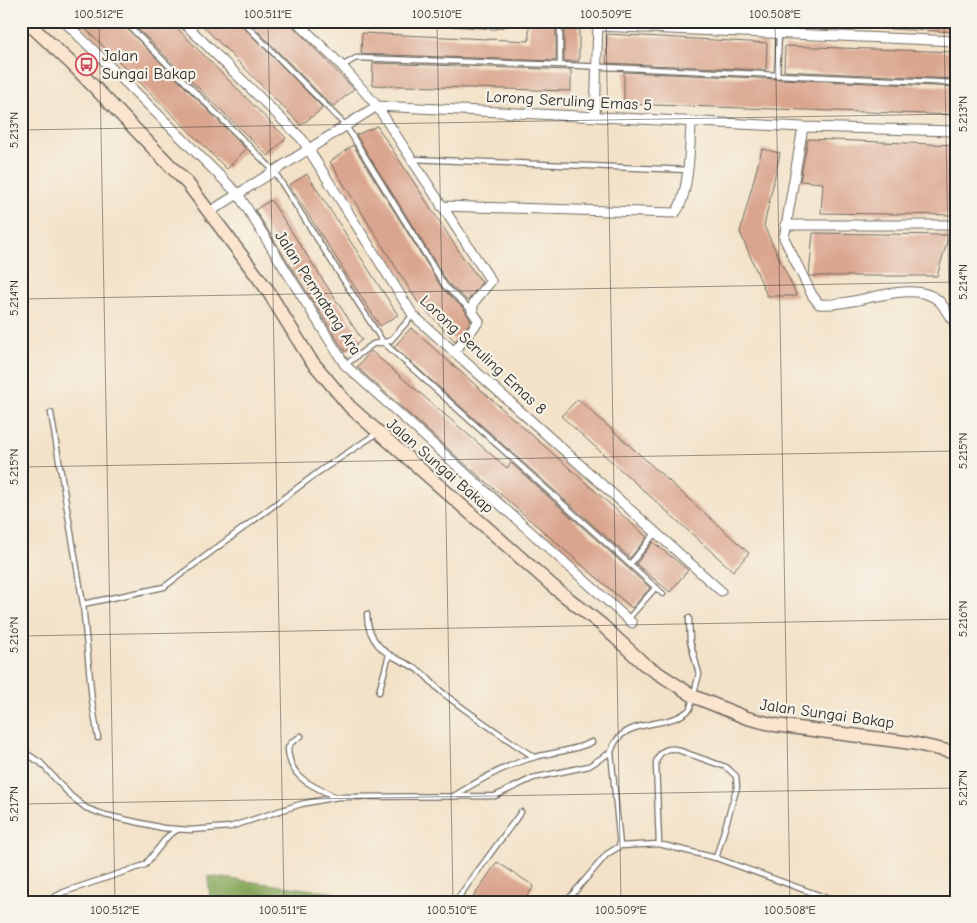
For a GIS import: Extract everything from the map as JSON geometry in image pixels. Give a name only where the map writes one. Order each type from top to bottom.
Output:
[{"type":"main road","name":"Jalan Sungai Bakap","points":[[26,21],[112,105],[188,184],[211,211],[266,288],[329,385],[378,433],[556,588],[602,625],[644,664],[695,698],[747,718],[775,725],[912,743],[956,753]]},
{"type":"street","name":"Jalan Permatang Ara","points":[[64,21],[238,194],[345,365],[630,621]]},
{"type":"street","name":"Lorong Seruling Emas 8","points":[[182,21],[302,139],[413,316],[721,591]]},
{"type":"street","points":[[296,21],[342,66],[377,106],[490,281],[474,302],[472,311],[479,321],[454,352]]},
{"type":"street","points":[[451,21],[495,24],[506,21]]},
{"type":"street","points":[[595,117],[598,24],[956,41]]},
{"type":"street","points":[[211,211],[377,106]]},
{"type":"street","name":"Lorong Seruling Emas 5","points":[[377,106],[691,122],[956,132]]},
{"type":"street","points":[[441,206],[675,213],[680,208],[688,170],[691,122]]},
{"type":"street","points":[[803,127],[784,238],[812,295],[819,304],[833,306],[905,291],[924,292],[939,302],[956,324]]},
{"type":"street","points":[[785,225],[956,225]]},
{"type":"lane","points":[[124,21],[274,171],[383,342],[631,563],[663,594]]},
{"type":"lane","points":[[242,21],[346,126],[445,286],[472,311]]},
{"type":"lane","points":[[560,21],[560,65]]},
{"type":"lane","points":[[767,21],[767,33]]},
{"type":"lane","points":[[777,76],[780,34]]},
{"type":"lane","points":[[342,66],[356,58],[597,66],[956,83]]},
{"type":"lane","points":[[412,159],[688,170]]},
{"type":"lane","points":[[345,365],[373,344],[390,341],[413,316]]},
{"type":"lane","points":[[51,414],[83,604],[92,701],[98,738]]},
{"type":"lane","points":[[83,604],[164,587],[320,471],[378,433]]},
{"type":"lane","points":[[631,563],[656,532]]},
{"type":"lane","points":[[630,621],[656,587]]},
{"type":"lane","points":[[367,614],[369,629],[373,638],[389,656],[414,667],[470,713],[534,757]]},
{"type":"lane","points":[[620,846],[610,752],[613,743],[624,732],[685,714],[690,709],[695,698],[699,674],[690,641],[689,618]]},
{"type":"lane","points":[[379,692],[389,656]]},
{"type":"lane","points":[[301,736],[291,743],[288,748],[292,768],[305,782],[338,797]]},
{"type":"lane","points":[[453,797],[484,778],[534,757],[581,748],[592,742]]},
{"type":"lane","points":[[659,844],[656,763],[661,752],[675,749],[726,766],[736,776],[736,787],[716,858]]},
{"type":"lane","points":[[21,750],[41,764],[71,796],[86,808],[120,819],[179,830],[230,827],[302,804],[338,797],[495,796],[533,778],[589,766],[610,752]]},
{"type":"lane","points":[[455,902],[521,812]]},
{"type":"lane","points":[[44,902],[64,892],[145,865],[168,836],[179,830]]},
{"type":"lane","points":[[566,902],[607,854],[620,846],[659,844],[716,858],[838,902]]},
{"type":"green space","points":[[208,876],[337,893],[337,902],[210,902]]},
{"type":"building","points":[[78,21],[120,21],[246,149],[227,169]]},
{"type":"building","points":[[130,21],[170,21],[286,138],[268,156]]},
{"type":"building","points":[[198,21],[238,21],[323,108],[301,125]]},
{"type":"building","points":[[248,21],[288,21],[354,89],[334,106],[329,103]]},
{"type":"building","points":[[529,21],[556,21],[556,61],[361,54],[362,33],[529,41]]},
{"type":"building","points":[[564,21],[579,21],[579,61],[564,61]]},
{"type":"building","points":[[869,21],[956,21],[956,32],[868,28]]},
{"type":"building","points":[[607,34],[767,43],[766,70],[606,63]]},
{"type":"building","points":[[785,46],[956,52],[956,79],[784,71]]},
{"type":"building","points":[[373,63],[571,70],[571,91],[372,85]]},
{"type":"building","points":[[624,72],[956,87],[956,115],[624,104]]},
{"type":"building","points":[[377,126],[464,259],[482,282],[468,301],[448,283],[356,135]]},
{"type":"building","points":[[808,139],[956,145],[956,215],[821,213],[823,183],[800,181]]},
{"type":"building","points":[[353,145],[442,288],[464,309],[471,321],[455,341],[417,301],[330,162]]},
{"type":"building","points":[[762,149],[780,153],[764,226],[797,296],[767,296],[740,232]]},
{"type":"building","points":[[307,174],[398,315],[380,326],[289,185]]},
{"type":"building","points":[[271,200],[362,340],[345,352],[255,210]]},
{"type":"building","points":[[813,233],[949,235],[937,276],[809,276]]},
{"type":"building","points":[[411,328],[647,537],[630,558],[394,347]]},
{"type":"building","points":[[371,351],[507,468],[511,463],[650,588],[632,608],[456,456],[357,367]]},
{"type":"building","points":[[578,399],[749,553],[733,571],[561,416]]},
{"type":"building","points":[[653,542],[688,570],[670,592],[636,564]]},
{"type":"building","points":[[497,862],[534,886],[523,902],[470,902]]},
{"type":"place","name":"Jalan Sungai Bakap","points":[[86,65]]}]
